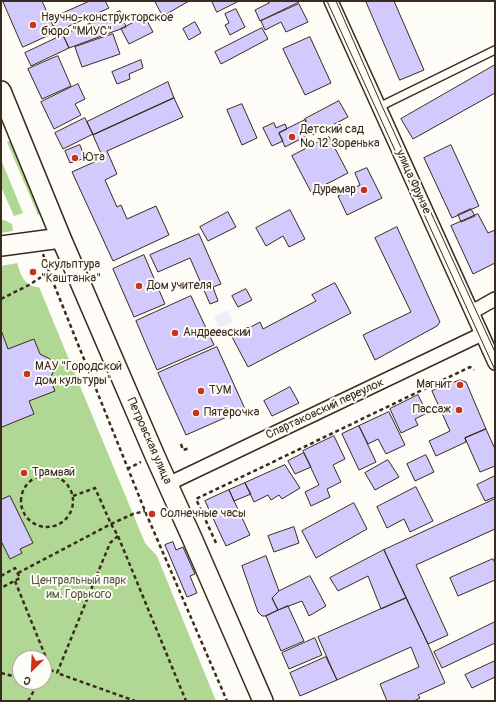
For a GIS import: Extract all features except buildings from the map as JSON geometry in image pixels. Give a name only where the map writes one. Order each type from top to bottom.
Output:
[{"type":"main road","name":"Петровская улица","points":[[1,91],[61,238],[263,701]]},
{"type":"main road","points":[[1,246],[61,238]]},
{"type":"street","name":"улица Фрунзе","points":[[331,1],[495,362]]},
{"type":"street","points":[[472,312],[495,299]]},
{"type":"street","name":"Спартаковский переулок","points":[[168,484],[482,334]]},
{"type":"lane","points":[[379,108],[495,50]]},
{"type":"path","points":[[43,253],[49,272],[144,511],[227,701]]},
{"type":"path","points":[[1,299],[29,285],[49,272]]},
{"type":"path","points":[[216,543],[196,499],[470,367],[474,370]]},
{"type":"path","points":[[181,444],[183,450],[190,448]]},
{"type":"path","points":[[127,469],[141,462]]},
{"type":"path","points":[[39,476],[56,476],[64,481],[73,496],[73,505],[70,513],[65,520],[57,525],[48,527],[40,526],[29,520],[22,509],[22,493],[32,480],[39,476]]},
{"type":"path","points":[[73,496],[95,488],[118,536],[186,701]]},
{"type":"path","points":[[18,574],[111,524],[133,514],[144,511]]},
{"type":"path","points":[[58,673],[110,543],[118,536]]},
{"type":"path","points":[[1,576],[15,568],[20,578],[1,588]]},
{"type":"path","points":[[15,581],[43,650]]},
{"type":"path","points":[[52,670],[135,701]]},
{"type":"path","points":[[1,672],[12,675]]},
{"type":"path","points":[[28,701],[34,690]]},
{"type":"shaded area","points":[[228,310],[233,322],[219,328],[214,316]]},
{"type":"green space","points":[[14,139],[45,213],[38,215],[7,142]]},
{"type":"green space","points":[[1,162],[23,213],[14,216],[1,187]]},
{"type":"green space","points":[[1,220],[12,224],[13,231],[1,233]]},
{"type":"green space","name":"Центральный парк им. Горького","points":[[17,263],[24,280],[30,285],[39,287],[145,543],[157,556],[216,701],[1,701],[1,266]]},
{"type":"tram line","points":[[327,1],[495,370]]},
{"type":"tram line","points":[[336,1],[382,106],[495,352]]},
{"type":"place","name":"Научно-конструкторское бюро \"МИУС\"","points":[[33,25]]},
{"type":"place","name":"Детский сад № 12 Зоренька","points":[[292,137]]},
{"type":"place","name":"Юта","points":[[75,158]]},
{"type":"place","name":"Дуремар","points":[[364,190]]},
{"type":"place","name":"Скульптура \"Каштанка\"","points":[[33,272]]},
{"type":"place","name":"Дом учителя","points":[[139,286]]},
{"type":"place","name":"Андреевский","points":[[175,333]]},
{"type":"place","name":"МАУ \"Городской дом культуры\"","points":[[27,374]]},
{"type":"place","name":"Магнит","points":[[460,385]]},
{"type":"place","name":"ТУМ","points":[[201,391]]},
{"type":"place","name":"Пассаж","points":[[459,410]]},
{"type":"place","name":"Пятёрочка","points":[[196,413]]},
{"type":"place","name":"Трамвай","points":[[24,473]]},
{"type":"place","name":"Солнечные часы","points":[[152,514]]}]
